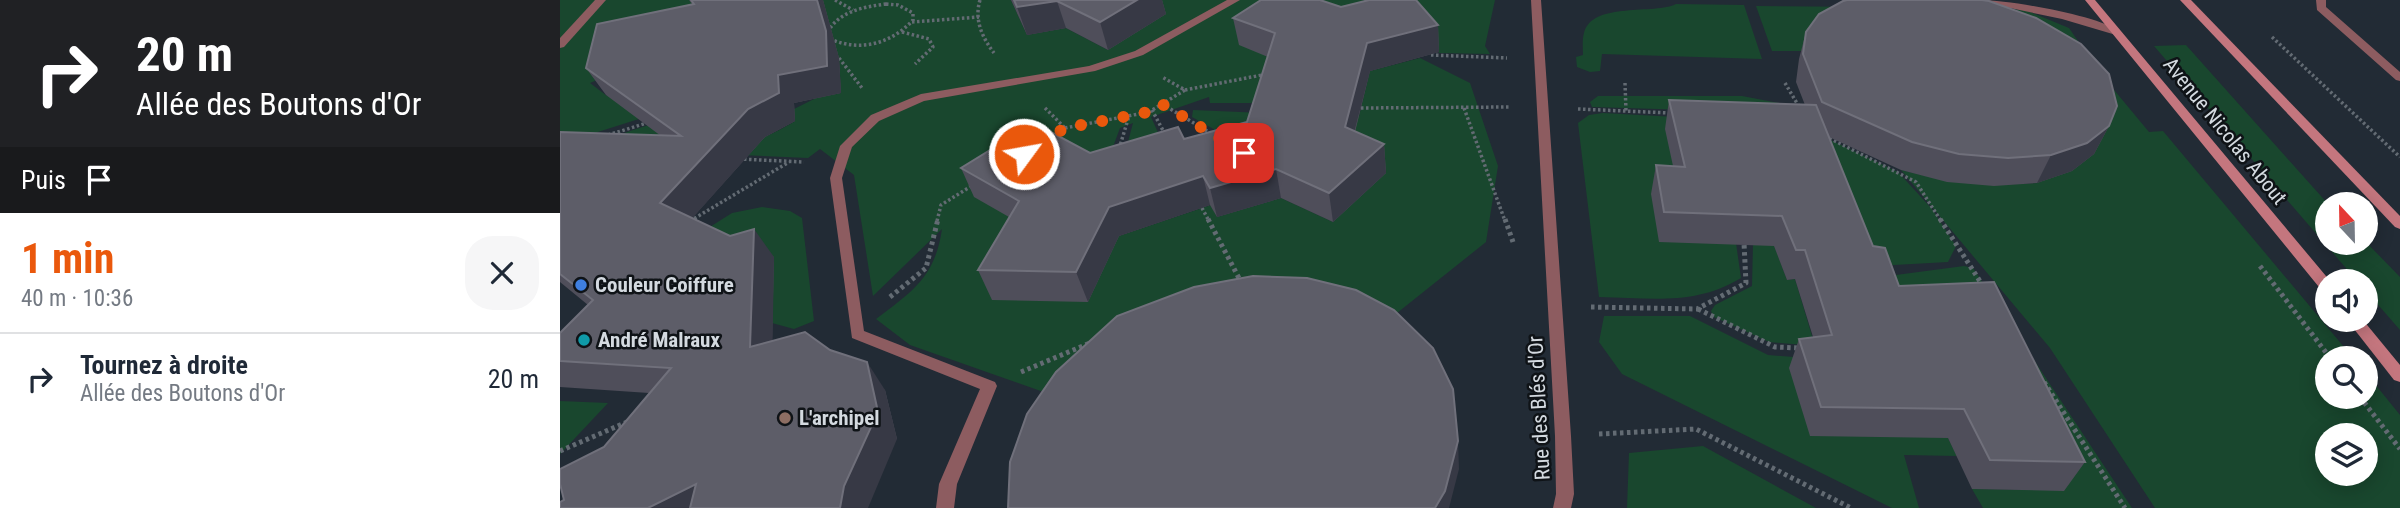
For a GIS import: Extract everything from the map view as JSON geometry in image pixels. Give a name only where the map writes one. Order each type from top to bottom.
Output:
[{"type":"main road","name":"Avenue Nicolas About","points":[[2090,0],[2315,272]]},
{"type":"main road","points":[[2185,0],[2400,224]]},
{"type":"main road","points":[[2364,332],[2400,376]]},
{"type":"street","points":[[560,45],[601,0]]},
{"type":"street","points":[[945,508],[948,484],[989,386],[857,334],[836,178],[846,146],[875,118],[921,98],[1091,69],[1128,57],[1235,0]]},
{"type":"street","name":"Rue des Blés d'Or","points":[[1536,0],[1563,436],[1565,494],[1562,508]]},
{"type":"street","points":[[1986,0],[2064,16],[2116,32]]},
{"type":"street","points":[[2320,0],[2321,8],[2400,78]]},
{"type":"path","points":[[835,0],[854,11]]},
{"type":"path","points":[[980,0],[980,36],[1065,128]]},
{"type":"path","points":[[816,40],[829,37],[847,45],[873,44],[899,34],[911,22],[913,13],[898,5],[872,6],[854,11],[836,20],[829,27],[829,37]]},
{"type":"path","points":[[911,22],[979,17]]},
{"type":"path","points":[[2269,34],[2400,157]]},
{"type":"path","points":[[1432,55],[1540,60]]},
{"type":"path","points":[[1128,57],[1185,90]]},
{"type":"path","points":[[839,58],[865,90]]},
{"type":"path","points":[[1042,142],[1065,128],[1152,110],[1185,90],[1272,73]]},
{"type":"path","points":[[1625,83],[1626,111]]},
{"type":"path","points":[[1785,83],[1802,112],[1789,113]]},
{"type":"path","points":[[1162,104],[1221,139]]},
{"type":"path","points":[[1361,108],[1543,107],[1680,114]]},
{"type":"path","points":[[1464,108],[1513,245]]},
{"type":"path","points":[[1152,110],[1172,146]]},
{"type":"path","points":[[1117,154],[1129,116]]},
{"type":"path","points":[[603,136],[652,121]]},
{"type":"path","points":[[1814,131],[1916,182],[1990,299]]},
{"type":"path","points":[[725,158],[840,163]]},
{"type":"path","points":[[678,228],[790,161]]},
{"type":"path","points":[[855,323],[926,268],[941,205],[975,184]]},
{"type":"path","points":[[1202,208],[1247,294]]},
{"type":"path","name":"Rue des Blés d'Or","points":[[1697,309],[1746,283],[1744,243]]},
{"type":"path","name":"Rue des Blés d'Or","points":[[1555,306],[1697,309],[1774,347],[1802,348]]},
{"type":"path","points":[[989,386],[1092,343]]},
{"type":"path","points":[[2043,380],[2125,508]]},
{"type":"path","points":[[2369,409],[2400,449]]},
{"type":"path","points":[[560,451],[637,418]]},
{"type":"path","points":[[1563,436],[1696,429],[1851,508]]},
{"type":"green space","points":[[560,0],[711,0],[611,74],[590,83],[607,96],[683,105],[560,144]]},
{"type":"green space","points":[[792,0],[1011,0],[1027,35],[1066,28],[1108,50],[1146,0],[1495,0],[1485,46],[1490,54],[1439,53],[1409,18],[1297,68],[1284,103],[1210,103],[1209,97],[1151,117],[1171,161],[1119,176],[1133,123],[1120,128],[1100,182],[1119,236],[1211,205],[1217,217],[1281,198],[1333,222],[1337,151],[1343,116],[1359,116],[1370,71],[1420,58],[1470,83],[1498,166],[1486,242],[1377,329],[1069,401],[910,345],[876,319],[920,282],[934,259],[942,229],[873,296],[854,175],[820,149],[808,158],[597,149],[592,145],[653,124],[727,140],[756,139],[795,121],[794,109],[816,98],[841,93],[839,57]]},
{"type":"green space","points":[[1676,4],[1744,5],[1762,59],[1602,54],[1600,71],[1590,72],[1577,67],[1576,57],[1583,55],[1584,33],[1589,23],[1611,13]]},
{"type":"green space","points":[[1756,6],[2005,8],[2028,11],[2069,28],[2100,73],[2149,132],[2163,131],[2315,312],[2315,332],[2331,332],[2343,346],[2315,346],[2315,409],[2378,409],[2378,388],[2400,415],[2400,508],[2155,508],[2050,348],[1901,170],[1969,182],[2037,183],[1804,51],[1772,51]]},
{"type":"green space","points":[[2186,45],[2317,192],[2315,192],[2315,232],[2154,46]]},
{"type":"green space","points":[[1598,96],[1742,96],[1790,105],[1756,112],[1592,107],[1590,102]]},
{"type":"green space","points":[[1193,110],[1264,113],[1253,151],[1192,117]]},
{"type":"green space","points":[[1603,113],[1731,120],[1736,243],[1741,278],[1724,287],[1690,297],[1599,297],[1578,123],[1589,115]]},
{"type":"green space","points":[[1805,128],[1898,172],[1932,209],[1956,246],[1948,262],[1858,267]]},
{"type":"green space","points":[[762,207],[790,211],[802,218],[814,321],[794,329],[772,323],[694,237],[732,213]]},
{"type":"green space","points":[[1753,244],[1774,245],[1787,280],[1795,279],[1815,346],[1769,342],[1714,317],[1711,311],[1715,305],[1752,286]]},
{"type":"green space","points":[[2378,254],[2400,277],[2400,330],[2378,305],[2378,269],[2347,269],[2336,256]]},
{"type":"green space","points":[[1964,266],[1973,268],[2132,508],[1983,508],[1972,489],[2064,490],[1873,278]]},
{"type":"green space","points":[[1604,316],[1690,316],[1768,355],[1819,359],[1948,438],[1957,456],[1904,455],[1919,508],[1892,508],[1622,374],[1599,342]]},
{"type":"green space","points":[[560,401],[608,403],[560,454]]},
{"type":"green space","points":[[1703,446],[1816,508],[1627,508],[1629,453]]},
{"type":"building","points":[[691,0],[817,0],[826,31],[827,66],[778,75],[779,93],[748,109],[660,203],[730,236],[754,229],[750,347],[805,332],[830,350],[867,362],[878,412],[844,486],[840,508],[690,508],[696,484],[648,508],[560,508],[560,502],[564,500],[560,469],[604,447],[671,368],[560,361],[560,333],[593,300],[560,274],[560,132],[681,136],[586,68],[597,24],[694,4]]},
{"type":"building","points":[[1014,0],[1137,0],[1100,22],[1057,1],[1017,7]]},
{"type":"building","points":[[1261,0],[1320,0],[1341,7],[1369,0],[1416,0],[1438,25],[1367,43],[1345,127],[1384,144],[1329,193],[1276,169],[1210,188],[1203,176],[1109,207],[1076,272],[978,270],[1019,201],[961,168],[1034,123],[1090,153],[1178,127],[1184,139],[1247,122],[1275,33],[1233,18]]},
{"type":"building","points":[[1847,0],[1982,0],[2036,18],[2081,44],[2109,74],[2117,106],[2109,126],[2087,143],[2051,155],[2008,158],[1959,154],[1912,142],[1822,102],[1803,54],[1806,32],[1819,14]]},
{"type":"building","points":[[1669,100],[1816,105],[1873,246],[1885,248],[1899,286],[1994,282],[2085,462],[1990,460],[1964,409],[1821,407],[1799,339],[1832,335],[1805,250],[1796,250],[1782,216],[1664,212],[1656,165],[1685,167]]},
{"type":"building","points":[[1253,276],[1307,278],[1356,290],[1394,310],[1433,348],[1453,389],[1458,441],[1445,491],[1435,508],[1008,508],[1010,462],[1027,414],[1056,372],[1117,316],[1194,287]]},
{"type":"place","name":"Couleur Coiffure","points":[[581,285]]},
{"type":"place","name":"André Malraux","points":[[584,340]]},
{"type":"place","name":"L'archipel","points":[[785,418]]},
{"type":"route","points":[[1024,154],[1065,128],[1149,112],[1162,104],[1244,153]]}]
